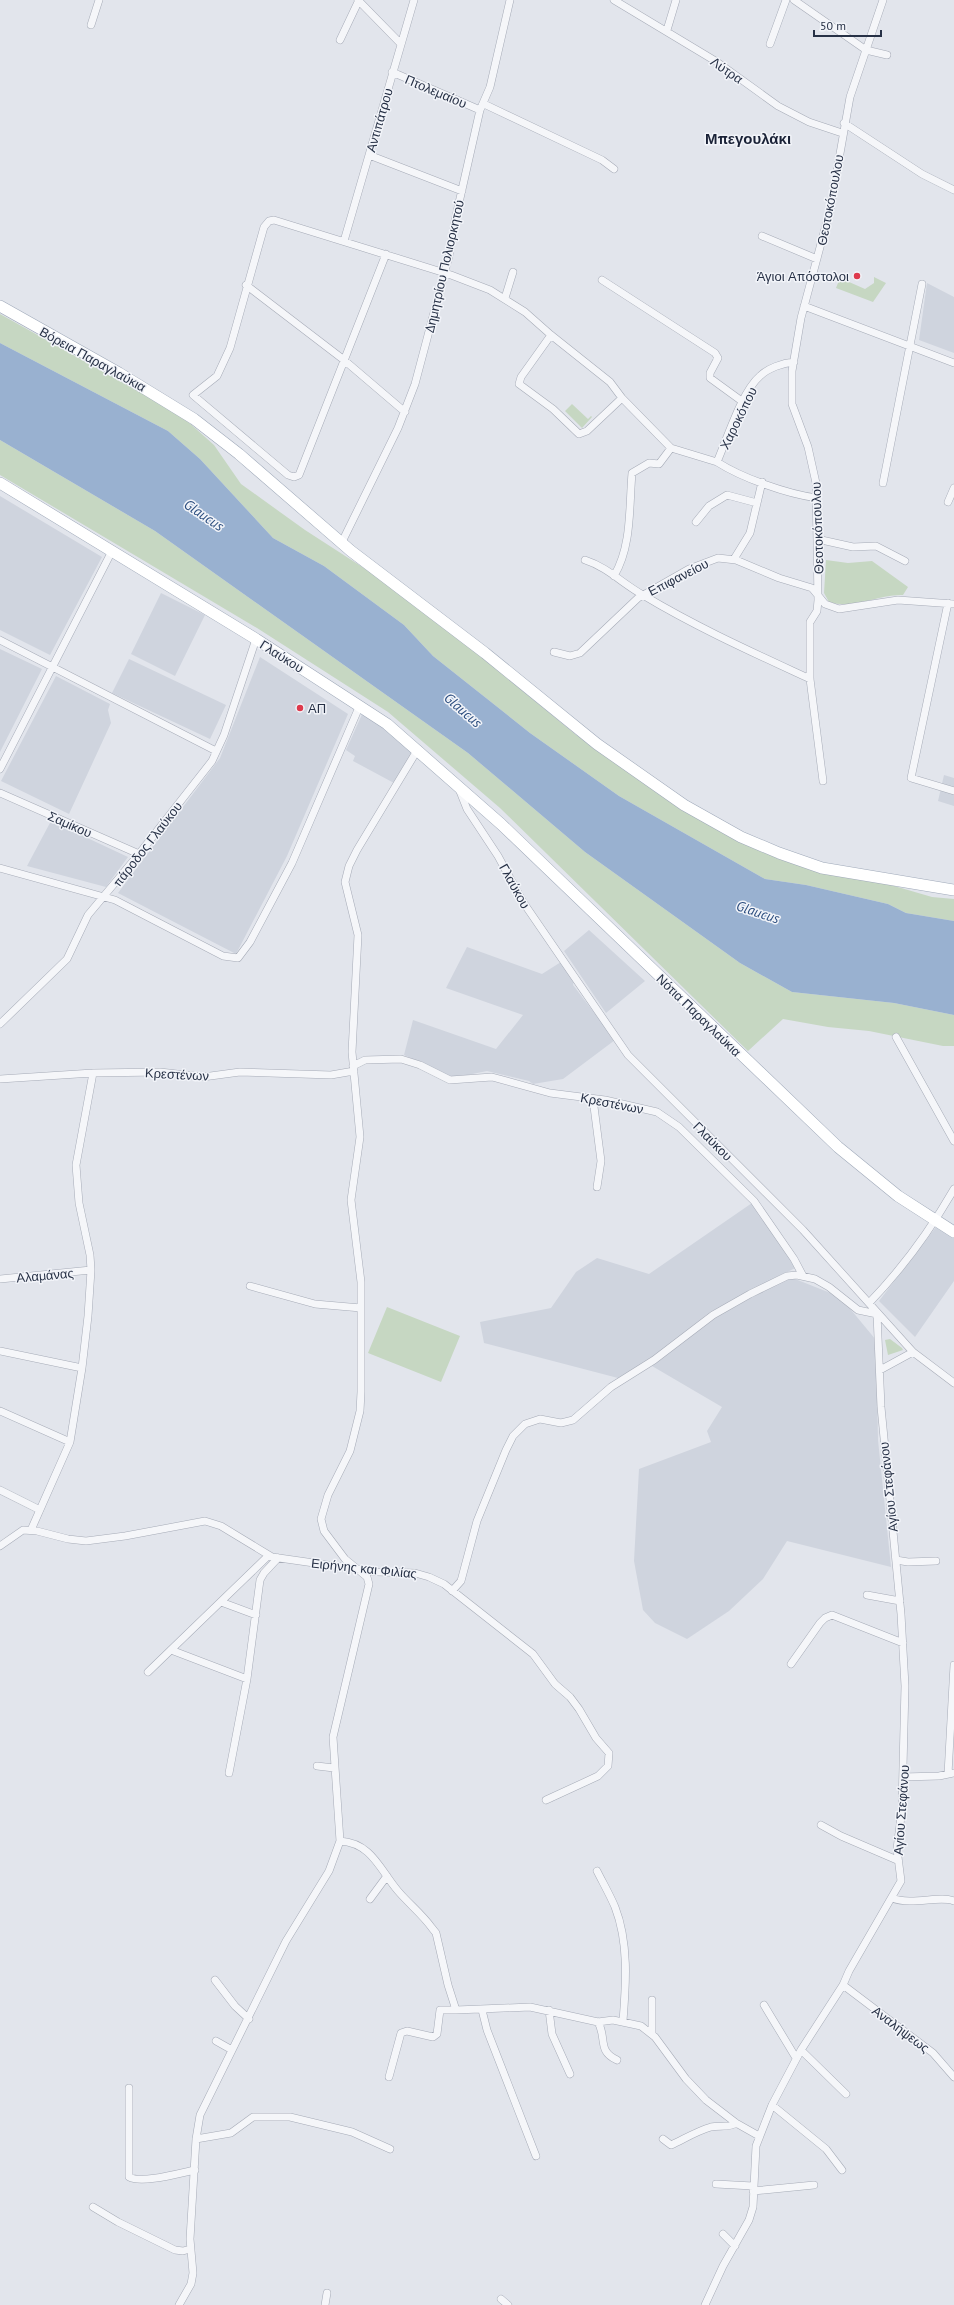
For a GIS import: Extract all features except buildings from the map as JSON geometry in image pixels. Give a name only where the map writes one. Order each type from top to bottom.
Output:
[{"type":"main road","name":"Βόρεια Παραγλαύκια","points":[[0,306],[185,412],[239,454],[341,544],[485,653],[597,744],[684,805],[741,836],[779,853],[822,868],[954,890]]},
{"type":"main road","name":"Γλαύκου","points":[[0,483],[256,639],[360,705],[418,749],[456,783]]},
{"type":"main road","name":"Νότια Παραγλαύκια","points":[[456,783],[798,1110],[880,1182],[954,1232]]},
{"type":"street","points":[[91,25],[99,0]]},
{"type":"street","points":[[340,40],[359,0],[401,44]]},
{"type":"street","name":"Αντιπάτρου","points":[[344,241],[414,0]]},
{"type":"street","name":"Δημητρίου Πολιορκητού","points":[[341,544],[405,412],[422,360],[445,273],[462,191],[482,107],[490,87],[510,0]]},
{"type":"street","name":"Λύτρα","points":[[614,0],[667,30],[727,69],[787,111],[809,122],[842,132]]},
{"type":"street","points":[[667,30],[676,0]]},
{"type":"street","points":[[770,44],[786,0]]},
{"type":"street","points":[[794,0],[866,50],[887,55]]},
{"type":"street","name":"Θεοτοκόπουλου","points":[[823,781],[810,679],[810,622],[816,611],[818,594],[817,498],[812,460],[791,400],[794,362],[804,306],[830,210],[844,123],[850,97],[883,0]]},
{"type":"street","name":"Πτολεμαίου","points":[[392,72],[482,107],[602,160],[614,169]]},
{"type":"street","points":[[844,123],[922,174],[954,190]]},
{"type":"street","points":[[369,155],[462,191]]},
{"type":"street","points":[[386,254],[299,475],[294,477],[288,475],[193,395],[218,376],[230,348],[246,285],[264,227],[269,221],[274,220],[386,254],[445,273],[471,282],[505,298],[530,316],[551,336],[607,379],[622,398],[672,448],[716,462]]},
{"type":"street","points":[[762,236],[817,259]]},
{"type":"street","points":[[505,298],[513,272]]},
{"type":"street","points":[[602,280],[715,353],[718,358],[710,373],[710,378],[743,402]]},
{"type":"street","points":[[883,483],[922,284]]},
{"type":"street","points":[[246,285],[344,360],[405,412]]},
{"type":"street","points":[[804,306],[954,363]]},
{"type":"street","points":[[551,336],[521,377],[519,384],[553,409],[579,434],[588,431],[622,398]]},
{"type":"street","name":"Χαροκόπου","points":[[794,362],[782,364],[760,375],[743,402],[716,462],[728,469],[793,494],[817,498]]},
{"type":"street","points":[[614,576],[622,563],[626,544],[632,473],[649,463],[659,464],[672,448]]},
{"type":"street","points":[[734,559],[750,533],[762,482]]},
{"type":"street","points":[[948,502],[954,488]]},
{"type":"street","points":[[696,522],[709,506],[727,495],[757,503]]},
{"type":"street","points":[[818,539],[853,547],[876,546],[905,561]]},
{"type":"street","points":[[0,768],[112,551]]},
{"type":"street","name":"Επιφανείου","points":[[554,652],[574,656],[583,652],[642,595],[698,565],[718,558],[734,559],[812,588],[826,605],[839,609],[898,600],[951,604]]},
{"type":"street","points":[[585,560],[601,567],[642,595],[717,636],[810,679]]},
{"type":"street","points":[[951,604],[911,778],[954,791]]},
{"type":"street","name":"πάροδος Γλαύκου","points":[[0,1024],[67,959],[88,915],[105,897],[212,761],[256,639]]},
{"type":"street","points":[[0,640],[216,751]]},
{"type":"street","points":[[0,868],[105,897],[223,956],[238,958],[250,942],[292,863],[360,705]]},
{"type":"street","points":[[180,2305],[192,2279],[190,2249],[196,2138],[201,2112],[249,2019],[286,1941],[325,1879],[336,1856],[340,1841],[334,1768],[334,1733],[368,1589],[368,1578],[346,1560],[324,1531],[321,1519],[328,1494],[348,1456],[358,1419],[361,1392],[360,1273],[351,1200],[360,1137],[353,1068],[358,935],[345,890],[345,878],[357,850],[418,749]]},
{"type":"street","name":"Γλαύκου","points":[[456,783],[467,809],[498,856],[523,902],[628,1055],[803,1230],[877,1314],[913,1352],[954,1383]]},
{"type":"street","name":"Σαμίκου","points":[[0,794],[139,854]]},
{"type":"street","points":[[896,1037],[954,1140]]},
{"type":"street","name":"Κρεστένων","points":[[0,1079],[93,1073],[150,1072],[202,1077],[240,1072],[332,1074],[353,1068],[365,1060],[401,1059],[420,1065],[450,1080],[492,1077],[550,1093],[593,1099],[657,1112],[679,1127],[754,1201],[794,1259],[802,1276]]},
{"type":"street","points":[[0,1546],[19,1532],[30,1530],[70,1442],[82,1368],[88,1316],[91,1270],[90,1255],[80,1203],[76,1165],[93,1073]]},
{"type":"street","points":[[593,1099],[601,1160],[597,1188]]},
{"type":"street","points":[[868,1303],[890,1279],[935,1220],[954,1188]]},
{"type":"street","name":"Αλαμάνας","points":[[0,1279],[91,1270]]},
{"type":"street","points":[[452,1591],[461,1581],[477,1521],[506,1450],[512,1436],[521,1427],[540,1419],[561,1422],[572,1420],[611,1387],[654,1360],[714,1315],[750,1294],[787,1276],[802,1276],[818,1280],[863,1312],[877,1314]]},
{"type":"street","points":[[250,1286],[315,1304],[361,1308]]},
{"type":"street","name":"Αγίου Στεφάνου","points":[[705,2305],[716,2280],[749,2220],[753,2207],[755,2152],[759,2136],[772,2105],[796,2058],[843,1985],[849,1970],[901,1881],[897,1860],[903,1777],[905,1704],[903,1643],[881,1407],[877,1314]]},
{"type":"street","points":[[0,1351],[82,1368]]},
{"type":"street","points":[[880,1370],[913,1352]]},
{"type":"street","points":[[0,1411],[70,1442]]},
{"type":"street","points":[[0,1490],[40,1510]]},
{"type":"street","name":"Ειρήνης και Φιλίας","points":[[30,1530],[68,1539],[86,1541],[125,1536],[205,1521],[221,1526],[268,1556],[358,1570],[420,1574],[436,1580],[533,1654],[555,1684],[572,1699],[596,1738],[609,1753],[608,1766],[601,1774],[546,1800]]},
{"type":"street","points":[[148,1672],[268,1556]]},
{"type":"street","points":[[229,1774],[247,1679],[261,1578],[278,1558]]},
{"type":"street","points":[[896,1560],[908,1562],[936,1561]]},
{"type":"street","points":[[867,1595],[900,1601]]},
{"type":"street","points":[[220,1602],[256,1615]]},
{"type":"street","points":[[790,1664],[820,1623],[825,1618],[832,1615],[903,1643]]},
{"type":"street","points":[[171,1650],[247,1679]]},
{"type":"street","points":[[903,1777],[939,1776],[951,1773],[954,1665]]},
{"type":"street","points":[[317,1766],[334,1768]]},
{"type":"street","points":[[821,1825],[841,1836],[897,1860]]},
{"type":"street","points":[[340,1841],[355,1844],[368,1851],[376,1859],[387,1876],[436,1933],[448,1985],[456,2010]]},
{"type":"street","points":[[597,1871],[615,1908],[620,1925],[626,1980],[623,2021]]},
{"type":"street","points":[[370,1899],[387,1876]]},
{"type":"street","points":[[892,1898],[905,1900],[945,1899],[954,1901]]},
{"type":"street","points":[[215,1980],[235,2006],[249,2019]]},
{"type":"street","name":"Αναλήψεως","points":[[843,1985],[933,2053],[954,2077]]},
{"type":"street","points":[[652,2000],[652,2034]]},
{"type":"street","points":[[764,2005],[796,2058]]},
{"type":"street","points":[[389,2078],[401,2033],[407,2031],[433,2037],[437,2034],[440,2010],[482,2010],[530,2007],[598,2022],[613,2020],[623,2021],[641,2026],[652,2034],[694,2089],[736,2123],[759,2136]]},
{"type":"street","points":[[482,2010],[487,2030],[536,2156]]},
{"type":"street","points":[[549,2010],[552,2034],[570,2074]]},
{"type":"street","points":[[598,2022],[603,2032],[603,2047],[610,2056],[618,2060]]},
{"type":"street","points":[[216,2041],[232,2050]]},
{"type":"street","points":[[801,2050],[846,2094]]},
{"type":"street","points":[[129,2088],[129,2178],[156,2178],[195,2170]]},
{"type":"street","points":[[772,2105],[826,2149],[842,2170]]},
{"type":"street","points":[[196,2138],[231,2134],[253,2117],[290,2117],[352,2132],[390,2149]]},
{"type":"street","points":[[663,2139],[671,2145],[700,2131],[713,2127],[733,2126],[736,2123]]},
{"type":"street","points":[[716,2184],[753,2188],[814,2185]]},
{"type":"street","points":[[93,2207],[118,2222],[175,2250],[183,2251],[190,2249]]},
{"type":"street","points":[[723,2234],[735,2246]]},
{"type":"street","points":[[325,2305],[327,2293]]},
{"type":"street","points":[[500,2299],[508,2305]]},
{"type":"shaded area","points":[[927,283],[954,297],[954,353],[919,340]]},
{"type":"shaded area","points":[[0,496],[102,557],[50,655],[0,630]]},
{"type":"shaded area","points":[[161,593],[205,615],[175,676],[131,654]]},
{"type":"shaded area","points":[[0,649],[42,669],[0,752]]},
{"type":"shaded area","points":[[260,657],[348,714],[287,856],[236,954],[118,893],[220,758]]},
{"type":"shaded area","points":[[129,659],[226,705],[210,739],[112,693]]},
{"type":"shaded area","points":[[56,676],[110,704],[108,710],[111,723],[69,814],[1,781]]},
{"type":"shaded area","points":[[364,710],[415,747],[394,783],[353,761],[355,756],[346,750]]},
{"type":"shaded area","points":[[944,775],[954,778],[954,806],[938,801]]},
{"type":"shaded area","points":[[51,821],[128,857],[106,887],[27,866]]},
{"type":"shaded area","points":[[589,930],[645,981],[606,1013],[564,951]]},
{"type":"shaded area","points":[[467,947],[542,974],[561,962],[574,981],[573,985],[615,1040],[563,1079],[533,1084],[529,1081],[487,1071],[453,1078],[404,1055],[413,1020],[496,1049],[523,1015],[446,988]]},
{"type":"shaded area","points":[[752,1203],[780,1240],[795,1268],[710,1312],[657,1355],[618,1378],[484,1343],[480,1322],[551,1308],[576,1272],[597,1258],[649,1274]]},
{"type":"shaded area","points":[[936,1227],[954,1238],[954,1281],[915,1337],[879,1301]]},
{"type":"shaded area","points":[[790,1277],[833,1294],[847,1305],[876,1340],[878,1440],[891,1567],[787,1541],[763,1579],[729,1611],[687,1639],[655,1623],[643,1610],[634,1561],[639,1469],[711,1442],[707,1431],[722,1407],[652,1366],[716,1317]]},
{"type":"green space","points":[[874,277],[886,283],[873,302],[836,288],[840,278],[865,289],[874,283]]},
{"type":"green space","points":[[0,314],[152,399],[186,420],[214,445],[241,484],[305,530],[370,572],[479,655],[575,734],[670,798],[760,847],[932,897],[954,899],[954,921],[906,913],[888,904],[806,885],[765,879],[619,796],[530,733],[433,656],[404,625],[324,566],[273,538],[200,459],[168,431],[0,343]]},
{"type":"green space","points":[[572,404],[588,419],[591,416],[592,417],[582,428],[565,411]]},
{"type":"green space","points":[[0,440],[155,531],[468,753],[585,852],[740,963],[792,992],[894,1003],[954,1015],[954,1046],[943,1046],[869,1031],[828,1027],[783,1019],[748,1051],[500,808],[388,712],[257,628],[0,475]]},
{"type":"green space","points":[[826,560],[848,563],[872,561],[908,587],[903,595],[893,595],[848,604],[829,602],[824,593]]},
{"type":"green space","points":[[387,1307],[460,1336],[441,1382],[368,1353]]},
{"type":"green space","points":[[890,1339],[903,1350],[888,1355],[885,1340]]},
{"type":"water","name":"Glaucus","points":[[0,343],[168,431],[200,459],[273,538],[324,566],[404,625],[433,656],[530,733],[619,796],[765,879],[806,885],[888,904],[906,913],[954,921],[954,1015],[894,1003],[792,992],[740,963],[585,852],[468,753],[155,531],[0,440]]},
{"type":"place","name":"Άγιοι Απόστολοι","points":[[857,276]]},
{"type":"place","name":"ΑΠ","points":[[300,708]]},
{"type":"district","name":"Μπεγουλάκι","points":[[748,139]]}]
